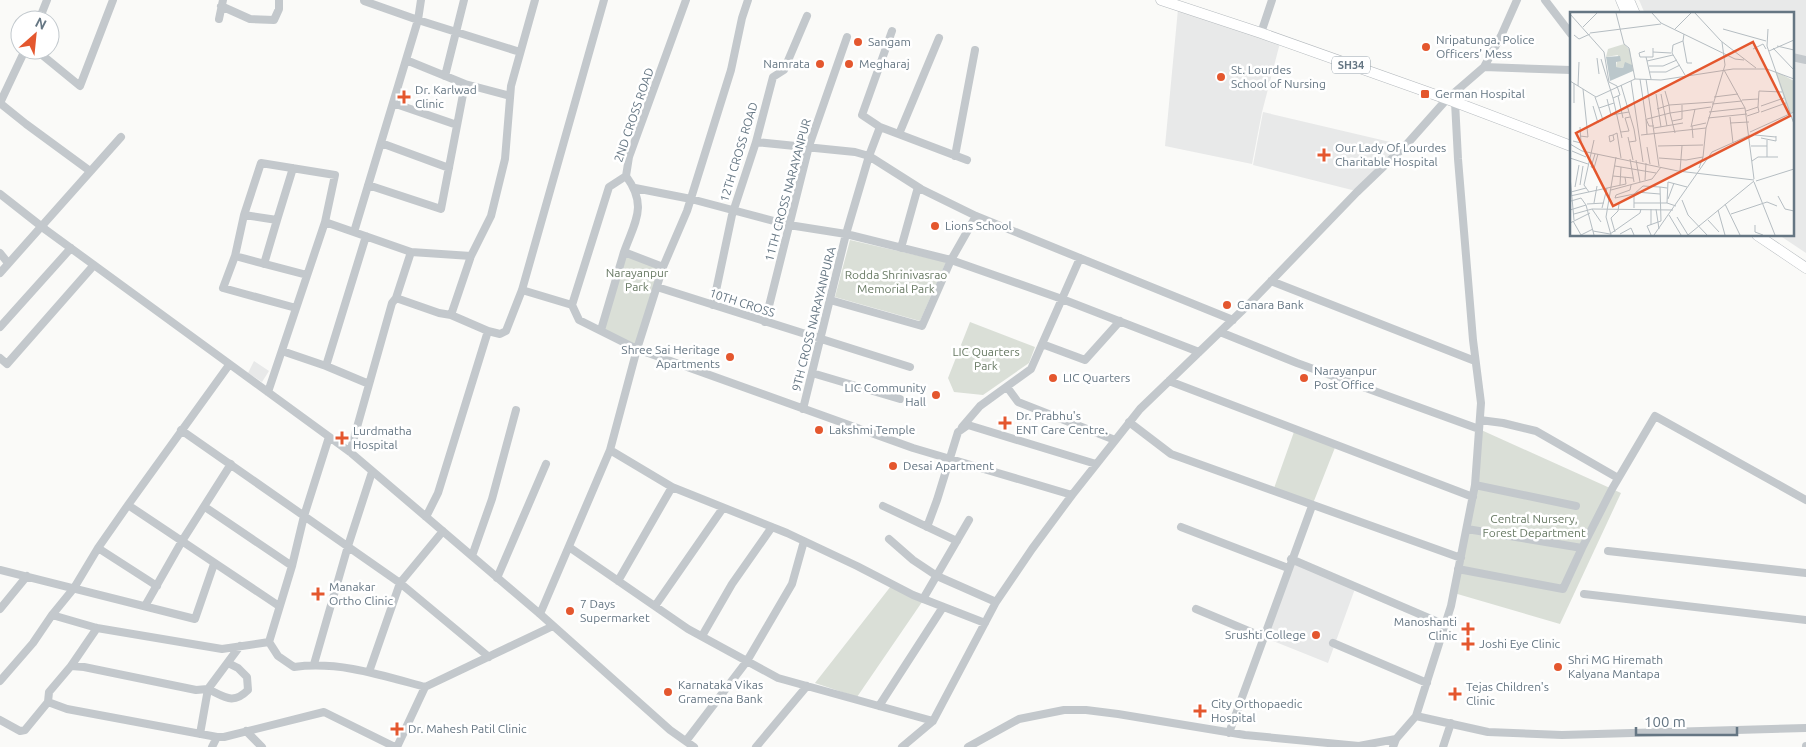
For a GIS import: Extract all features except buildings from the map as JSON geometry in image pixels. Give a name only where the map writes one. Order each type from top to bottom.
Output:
[{"type":"main road","name":"SH34","points":[[1161,0],[1451,100],[1570,146]]},
{"type":"main road","points":[[1621,0],[1626,12]]},
{"type":"main road","points":[[1629,0],[1634,12]]},
{"type":"main road","points":[[1758,236],[1806,268]]},
{"type":"street","points":[[48,60],[80,86],[114,0]]},
{"type":"street","points":[[219,19],[222,3],[250,19],[274,20],[279,9],[279,0]]},
{"type":"street","points":[[364,0],[418,20],[520,52]]},
{"type":"street","points":[[354,232],[418,20],[421,0]]},
{"type":"street","points":[[445,76],[464,0]]},
{"type":"street","points":[[451,315],[471,256],[490,216],[505,159],[511,86],[535,0]]},
{"type":"street","points":[[396,298],[451,315],[488,331],[500,334],[506,331],[522,290],[604,0]]},
{"type":"street","name":"2ND CROSS ROAD","points":[[601,330],[624,252],[639,210],[635,188],[626,176],[629,158],[686,0]]},
{"type":"street","points":[[540,614],[610,450],[637,349],[663,267],[691,199],[731,70],[742,18],[748,0]]},
{"type":"street","points":[[1261,33],[1272,0]]},
{"type":"street","points":[[902,747],[933,720],[996,602],[1072,495],[1140,408],[1233,320],[1484,67],[1501,36],[1517,0]]},
{"type":"street","points":[[1544,0],[1570,33]]},
{"type":"street","name":"12TH CROSS ROAD","points":[[713,305],[733,211],[756,142],[773,77],[784,70],[807,16]]},
{"type":"street","points":[[892,31],[862,115],[880,127],[967,160]]},
{"type":"street","name":"11TH CROSS NARAYANPUR","points":[[765,322],[809,146],[847,38]]},
{"type":"street","points":[[900,134],[939,38]]},
{"type":"street","points":[[955,156],[975,50]]},
{"type":"street","points":[[20,60],[0,103],[90,172]]},
{"type":"street","points":[[406,60],[465,84],[510,96]]},
{"type":"street","points":[[1484,67],[1570,70]]},
{"type":"street","points":[[368,184],[441,209],[465,84]]},
{"type":"street","points":[[1393,747],[1396,739],[1416,716],[1427,683],[1451,606],[1476,485],[1481,404],[1475,361],[1458,158],[1451,100]]},
{"type":"street","points":[[393,103],[457,125]]},
{"type":"street","name":"9TH CROSS NARAYANPURA","points":[[803,409],[846,234],[869,156],[880,127]]},
{"type":"street","points":[[0,273],[121,137]]},
{"type":"street","points":[[756,142],[809,146],[855,152],[869,156],[918,187],[976,216],[1233,320]]},
{"type":"street","points":[[381,143],[448,168]]},
{"type":"street","points":[[268,392],[325,222],[335,175],[261,162],[244,215],[236,256],[223,288],[296,308]]},
{"type":"street","points":[[264,264],[293,168]]},
{"type":"street","points":[[626,176],[608,187],[572,305],[579,320],[637,349],[803,409],[950,459],[1072,495]]},
{"type":"street","points":[[901,248],[918,187]]},
{"type":"street","points":[[635,188],[691,199],[789,225],[846,234],[951,260],[1062,299],[1199,352]]},
{"type":"street","points":[[0,194],[350,452],[540,614],[670,730],[694,747]]},
{"type":"street","points":[[244,215],[277,220]]},
{"type":"street","points":[[830,300],[922,326],[951,260],[976,216]]},
{"type":"street","points":[[325,222],[411,252],[471,256]]},
{"type":"street","points":[[326,366],[366,236]]},
{"type":"street","points":[[0,327],[71,248]]},
{"type":"street","points":[[350,452],[392,303],[396,298],[411,252]]},
{"type":"street","points":[[624,252],[663,267]]},
{"type":"street","points":[[0,253],[8,264]]},
{"type":"street","points":[[236,256],[307,275]]},
{"type":"street","points":[[927,527],[958,432],[980,406],[1031,369],[1080,258]]},
{"type":"street","points":[[0,358],[7,364],[94,265]]},
{"type":"street","points":[[1271,281],[1475,361]]},
{"type":"street","name":"10TH CROSS","points":[[657,287],[910,367]]},
{"type":"street","points":[[522,290],[572,305]]},
{"type":"street","points":[[1042,344],[1085,360],[1120,321]]},
{"type":"street","points":[[426,517],[438,493],[488,331]]},
{"type":"street","points":[[1220,332],[1479,430]]},
{"type":"street","points":[[282,352],[326,366],[369,384]]},
{"type":"street","points":[[0,681],[33,643],[52,615],[74,588],[98,548],[229,364]]},
{"type":"street","points":[[812,373],[900,399]]},
{"type":"street","points":[[1169,381],[1473,497]]},
{"type":"street","points":[[1006,387],[1018,402],[1115,440]]},
{"type":"street","points":[[472,556],[492,499],[516,410]]},
{"type":"street","points":[[1458,569],[1563,590],[1618,478],[1655,416],[1806,500]]},
{"type":"street","points":[[1480,420],[1536,431],[1618,478]]},
{"type":"street","points":[[1129,422],[1171,454],[1461,558]]},
{"type":"street","points":[[958,432],[968,425],[981,428],[1096,464]]},
{"type":"street","points":[[181,430],[400,583],[489,657]]},
{"type":"street","points":[[329,437],[304,516],[292,566],[269,642],[278,656],[294,667],[314,664],[334,665],[425,687]]},
{"type":"street","points":[[610,450],[672,487],[804,541],[923,599],[985,624]]},
{"type":"street","points":[[145,606],[182,541],[231,464]]},
{"type":"street","points":[[497,578],[546,464]]},
{"type":"street","points":[[314,664],[348,546],[372,472]]},
{"type":"street","points":[[1476,485],[1576,506]]},
{"type":"street","points":[[618,581],[672,487]]},
{"type":"street","points":[[128,505],[279,606]]},
{"type":"street","points":[[883,506],[957,541]]},
{"type":"street","points":[[1229,733],[1291,559],[1312,506]]},
{"type":"street","points":[[205,507],[292,566]]},
{"type":"street","points":[[655,606],[723,508]]},
{"type":"street","points":[[923,599],[969,520]]},
{"type":"street","points":[[702,636],[732,584],[772,527]]},
{"type":"street","points":[[1181,527],[1288,568]]},
{"type":"street","points":[[1467,528],[1582,548]]},
{"type":"street","points":[[368,672],[400,583],[443,531]]},
{"type":"street","points":[[890,539],[913,560],[937,576],[996,602]]},
{"type":"street","points":[[686,741],[747,661],[792,584],[804,541]]},
{"type":"street","points":[[568,547],[702,636],[778,678],[933,720]]},
{"type":"street","points":[[98,548],[157,586]]},
{"type":"street","points":[[1608,551],[1806,573]]},
{"type":"street","points":[[1291,559],[1445,625]]},
{"type":"street","points":[[0,570],[195,619],[214,564]]},
{"type":"street","points":[[0,609],[27,576]]},
{"type":"street","points":[[1584,594],[1806,620]]},
{"type":"street","points":[[879,706],[943,607]]},
{"type":"street","points":[[1196,610],[1263,637]]},
{"type":"street","points":[[52,615],[97,628],[222,649],[269,642]]},
{"type":"street","points":[[48,702],[67,709],[217,737],[224,737],[324,712],[396,747],[425,687],[553,626]]},
{"type":"street","points":[[0,720],[20,731],[25,730],[48,702],[50,692],[71,666],[97,628]]},
{"type":"street","points":[[1332,643],[1427,683]]},
{"type":"street","points":[[200,734],[208,689],[240,646]]},
{"type":"street","points":[[71,666],[196,690],[208,689],[231,699],[240,698],[248,690],[248,677],[238,668],[228,663]]},
{"type":"street","points":[[756,747],[807,686]]},
{"type":"street","points":[[968,747],[1020,719],[1064,710],[1086,710],[1118,714],[1229,733],[1359,746],[1396,739]]},
{"type":"street","points":[[1416,716],[1488,732],[1562,735],[1806,728]]},
{"type":"street","points":[[1443,747],[1451,723]]},
{"type":"street","points":[[246,731],[262,747]]},
{"type":"street","points":[[212,747],[217,737]]},
{"type":"shaded area","points":[[1639,0],[1806,0],[1806,253],[1780,236],[1794,236],[1794,12],[1644,12]]},
{"type":"shaded area","name":"St. Lourdes School of Nursing","points":[[1178,9],[1280,43],[1262,112],[1252,164],[1165,146]]},
{"type":"shaded area","name":"Our Lady Of Lourdes Charitable Hospital","points":[[1263,112],[1403,145],[1356,191],[1253,165]]},
{"type":"shaded area","points":[[254,361],[269,371],[262,382],[248,373]]},
{"type":"shaded area","points":[[1291,559],[1356,586],[1328,663],[1263,637]]},
{"type":"green space","name":"Rodda Shrinivasrao Memorial Park","points":[[850,240],[946,262],[920,321],[835,297]]},
{"type":"green space","name":"Narayanpur Park","points":[[624,252],[663,267],[637,349],[601,330]]},
{"type":"green space","name":"LIC Quarters Park","points":[[970,322],[1035,347],[1029,363],[983,395],[954,392],[948,378]]},
{"type":"green space","points":[[1295,429],[1336,445],[1312,506],[1273,491]]},
{"type":"green space","name":"Central Nursery, Forest Department","points":[[1479,429],[1621,493],[1560,624],[1454,593],[1475,485]]},
{"type":"green space","points":[[891,586],[922,602],[857,697],[815,683]]},
{"type":"place","name":"Sangam","points":[[858,42]]},
{"type":"place","name":"Nripatunga. Police Officers' Mess","points":[[1426,47]]},
{"type":"place","name":"Namrata","points":[[820,64]]},
{"type":"place","name":"Megharaj","points":[[849,64]]},
{"type":"place","name":"St. Lourdes School of Nursing","points":[[1221,77]]},
{"type":"place","name":"German Hospital","points":[[1425,94]]},
{"type":"place","name":"Dr. Karlwad Clinic","points":[[404,97]]},
{"type":"place","name":"Our Lady Of Lourdes Charitable Hospital","points":[[1324,155]]},
{"type":"place","name":"Lions School","points":[[935,226]]},
{"type":"place","name":"Canara Bank","points":[[1227,305]]},
{"type":"place","name":"Shree Sai Heritage Apartments","points":[[730,357]]},
{"type":"place","name":"LIC Quarters","points":[[1053,378]]},
{"type":"place","name":"Narayanpur Post Office","points":[[1304,378]]},
{"type":"place","name":"LIC Community Hall","points":[[936,395]]},
{"type":"place","name":"Dr. Prabhu's ENT Care Centre.","points":[[1005,423]]},
{"type":"place","name":"Lakshmi Temple","points":[[819,430]]},
{"type":"place","name":"Lurdmatha Hospital","points":[[342,438]]},
{"type":"place","name":"Desai Apartment","points":[[893,466]]},
{"type":"place","name":"Manakar Ortho Clinic","points":[[318,594]]},
{"type":"place","name":"7 Days Supermarket","points":[[570,611]]},
{"type":"place","name":"Manoshanti Clinic","points":[[1468,629]]},
{"type":"place","name":"Srushti College","points":[[1316,635]]},
{"type":"place","name":"Joshi Eye Clinic","points":[[1468,644]]},
{"type":"place","name":"Shri MG Hiremath Kalyana Mantapa","points":[[1558,667]]},
{"type":"place","name":"Karnataka Vikas Grameena Bank","points":[[668,692]]},
{"type":"place","name":"Tejas Children's Clinic","points":[[1455,694]]},
{"type":"place","name":"City Orthopaedic Hospital","points":[[1200,711]]},
{"type":"place","name":"Dr. Mahesh Patil Clinic","points":[[397,729]]}]
